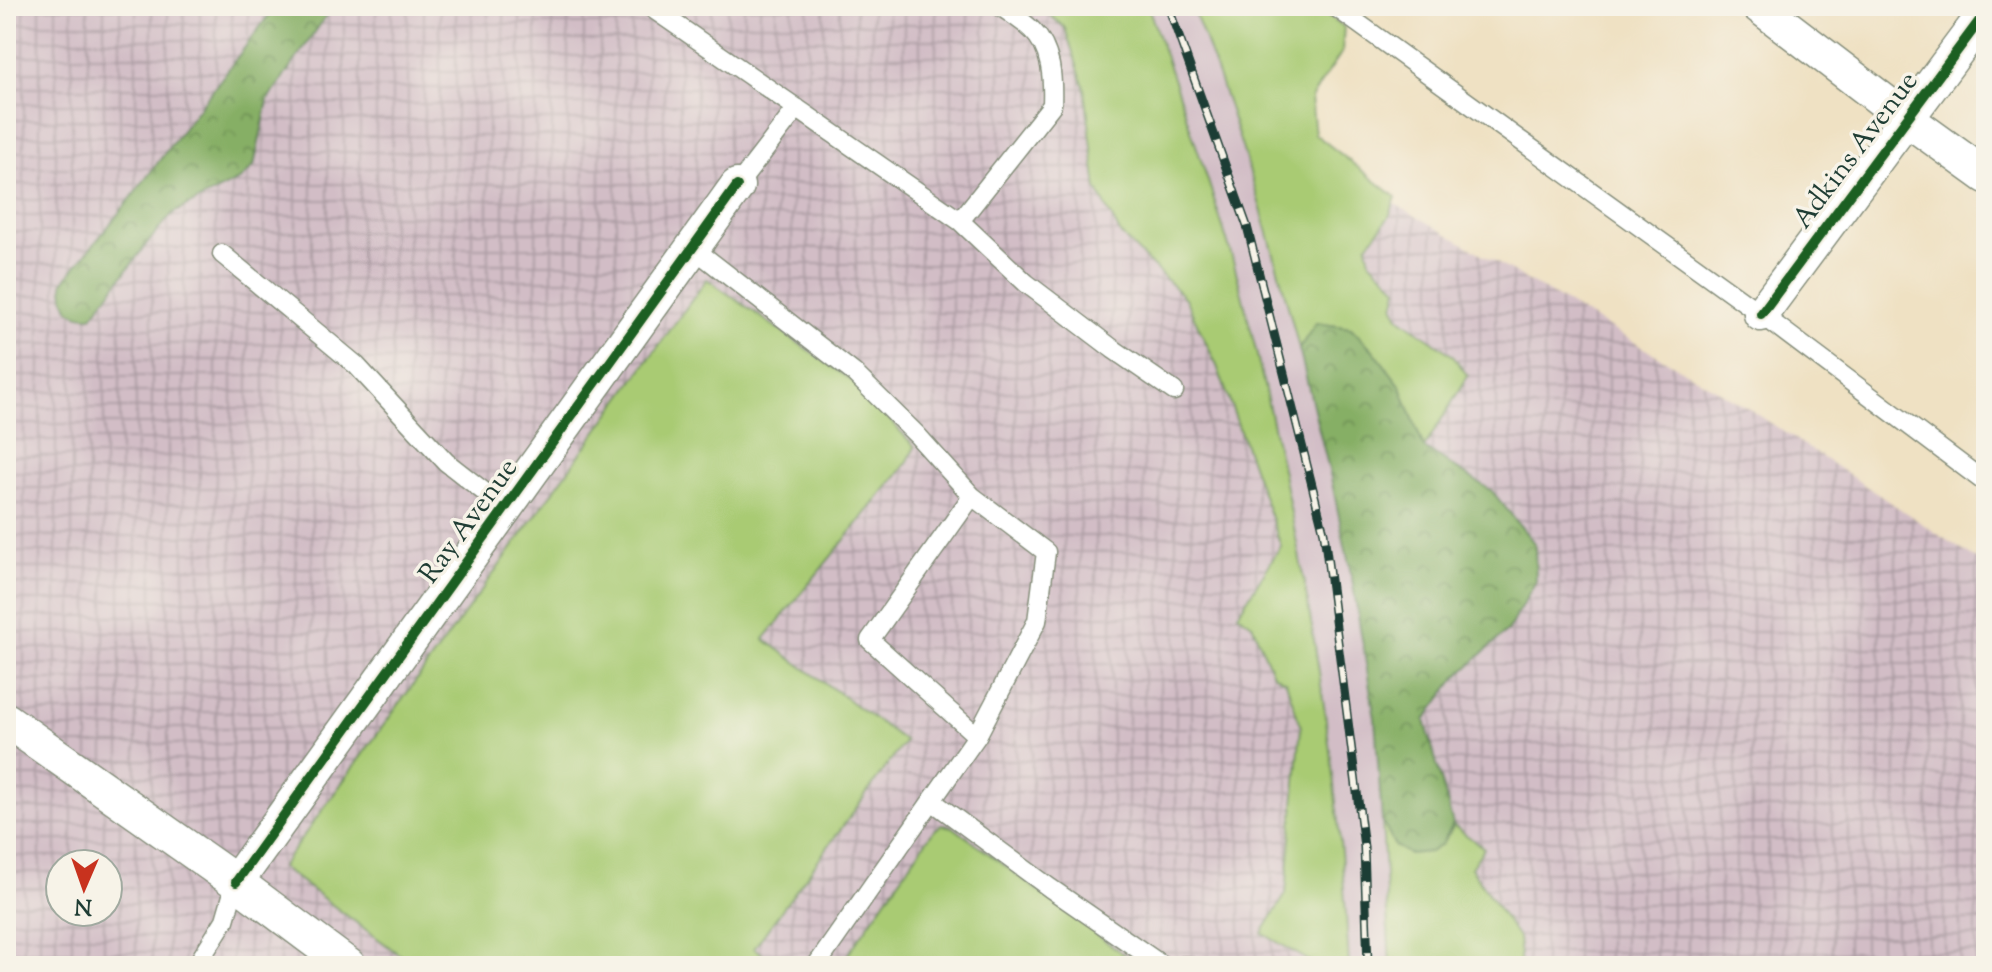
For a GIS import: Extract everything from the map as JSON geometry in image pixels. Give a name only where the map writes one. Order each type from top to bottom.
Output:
[{"type":"street","points":[[1759,6],[1986,176]]},
{"type":"street","name":"Adkins Avenue","points":[[1761,314],[1986,12]]},
{"type":"street","name":"Ray Avenue","points":[[236,882],[737,186]]},
{"type":"street","points":[[6,720],[236,882],[349,966]]},
{"type":"lane","points":[[649,6],[960,221],[1026,283],[1174,391]]},
{"type":"lane","points":[[960,221],[1052,105],[1050,62],[1044,47],[1034,31],[1000,6]]},
{"type":"lane","points":[[1334,6],[1761,314],[1986,483]]},
{"type":"lane","points":[[737,186],[797,108]]},
{"type":"lane","points":[[693,248],[854,373],[917,435],[972,496],[1046,552],[1037,621],[977,736],[816,966]]},
{"type":"lane","points":[[222,254],[356,365],[446,462],[505,508]]},
{"type":"lane","points":[[972,496],[870,640],[977,736]]},
{"type":"lane","points":[[932,801],[1163,966]]},
{"type":"lane","points":[[196,966],[225,920],[236,882]]},
{"type":"lane","points":[[1182,966],[1189,966]]},
{"type":"shaded area","points":[[6,6],[1097,6],[1113,41],[1748,408],[1986,566],[1986,966],[6,966]]},
{"type":"shaded area","points":[[1148,6],[1192,6],[1214,61],[1279,268],[1331,478],[1352,579],[1375,718],[1390,966],[1349,966],[1332,762],[1316,641],[1295,529],[1234,263]]},
{"type":"green space","points":[[276,6],[333,6],[268,100],[254,166],[241,179],[173,213],[92,316],[72,312],[64,297],[63,282],[128,202]]},
{"type":"green space","points":[[1039,6],[1148,6],[1214,199],[1259,364],[1305,588],[1333,776],[1349,966],[1318,966],[1262,933],[1286,894],[1301,727],[1286,682],[1273,674],[1252,624],[1238,614],[1281,546],[1217,366],[1185,298],[1121,235],[1097,189],[1085,90],[1065,28]]},
{"type":"green space","points":[[1192,6],[1316,6],[1344,27],[1342,52],[1311,98],[1315,134],[1396,197],[1389,217],[1367,246],[1370,261],[1398,288],[1394,307],[1400,318],[1452,355],[1468,376],[1424,448],[1400,385],[1351,328],[1316,323],[1299,349],[1251,176]]},
{"type":"green space","points":[[707,279],[855,383],[915,447],[907,463],[764,639],[905,741],[754,948],[778,966],[415,966],[281,867]]},
{"type":"green space","points":[[1316,323],[1351,328],[1372,349],[1400,385],[1424,448],[1492,491],[1535,544],[1536,581],[1508,630],[1456,678],[1425,720],[1453,824],[1442,844],[1430,852],[1409,854],[1395,846],[1382,821],[1375,718],[1352,579],[1299,349]]},
{"type":"green space","points":[[1382,821],[1395,846],[1442,844],[1454,826],[1484,848],[1471,868],[1518,938],[1521,966],[1390,966]]},
{"type":"green space","points":[[942,825],[953,827],[1139,966],[840,966],[933,831]]},
{"type":"railway","points":[[1168,6],[1247,226],[1324,533],[1364,847],[1368,966]]},
{"type":"cycle path","points":[[1761,314],[1986,12]]},
{"type":"cycle path","points":[[236,882],[737,186]]}]
